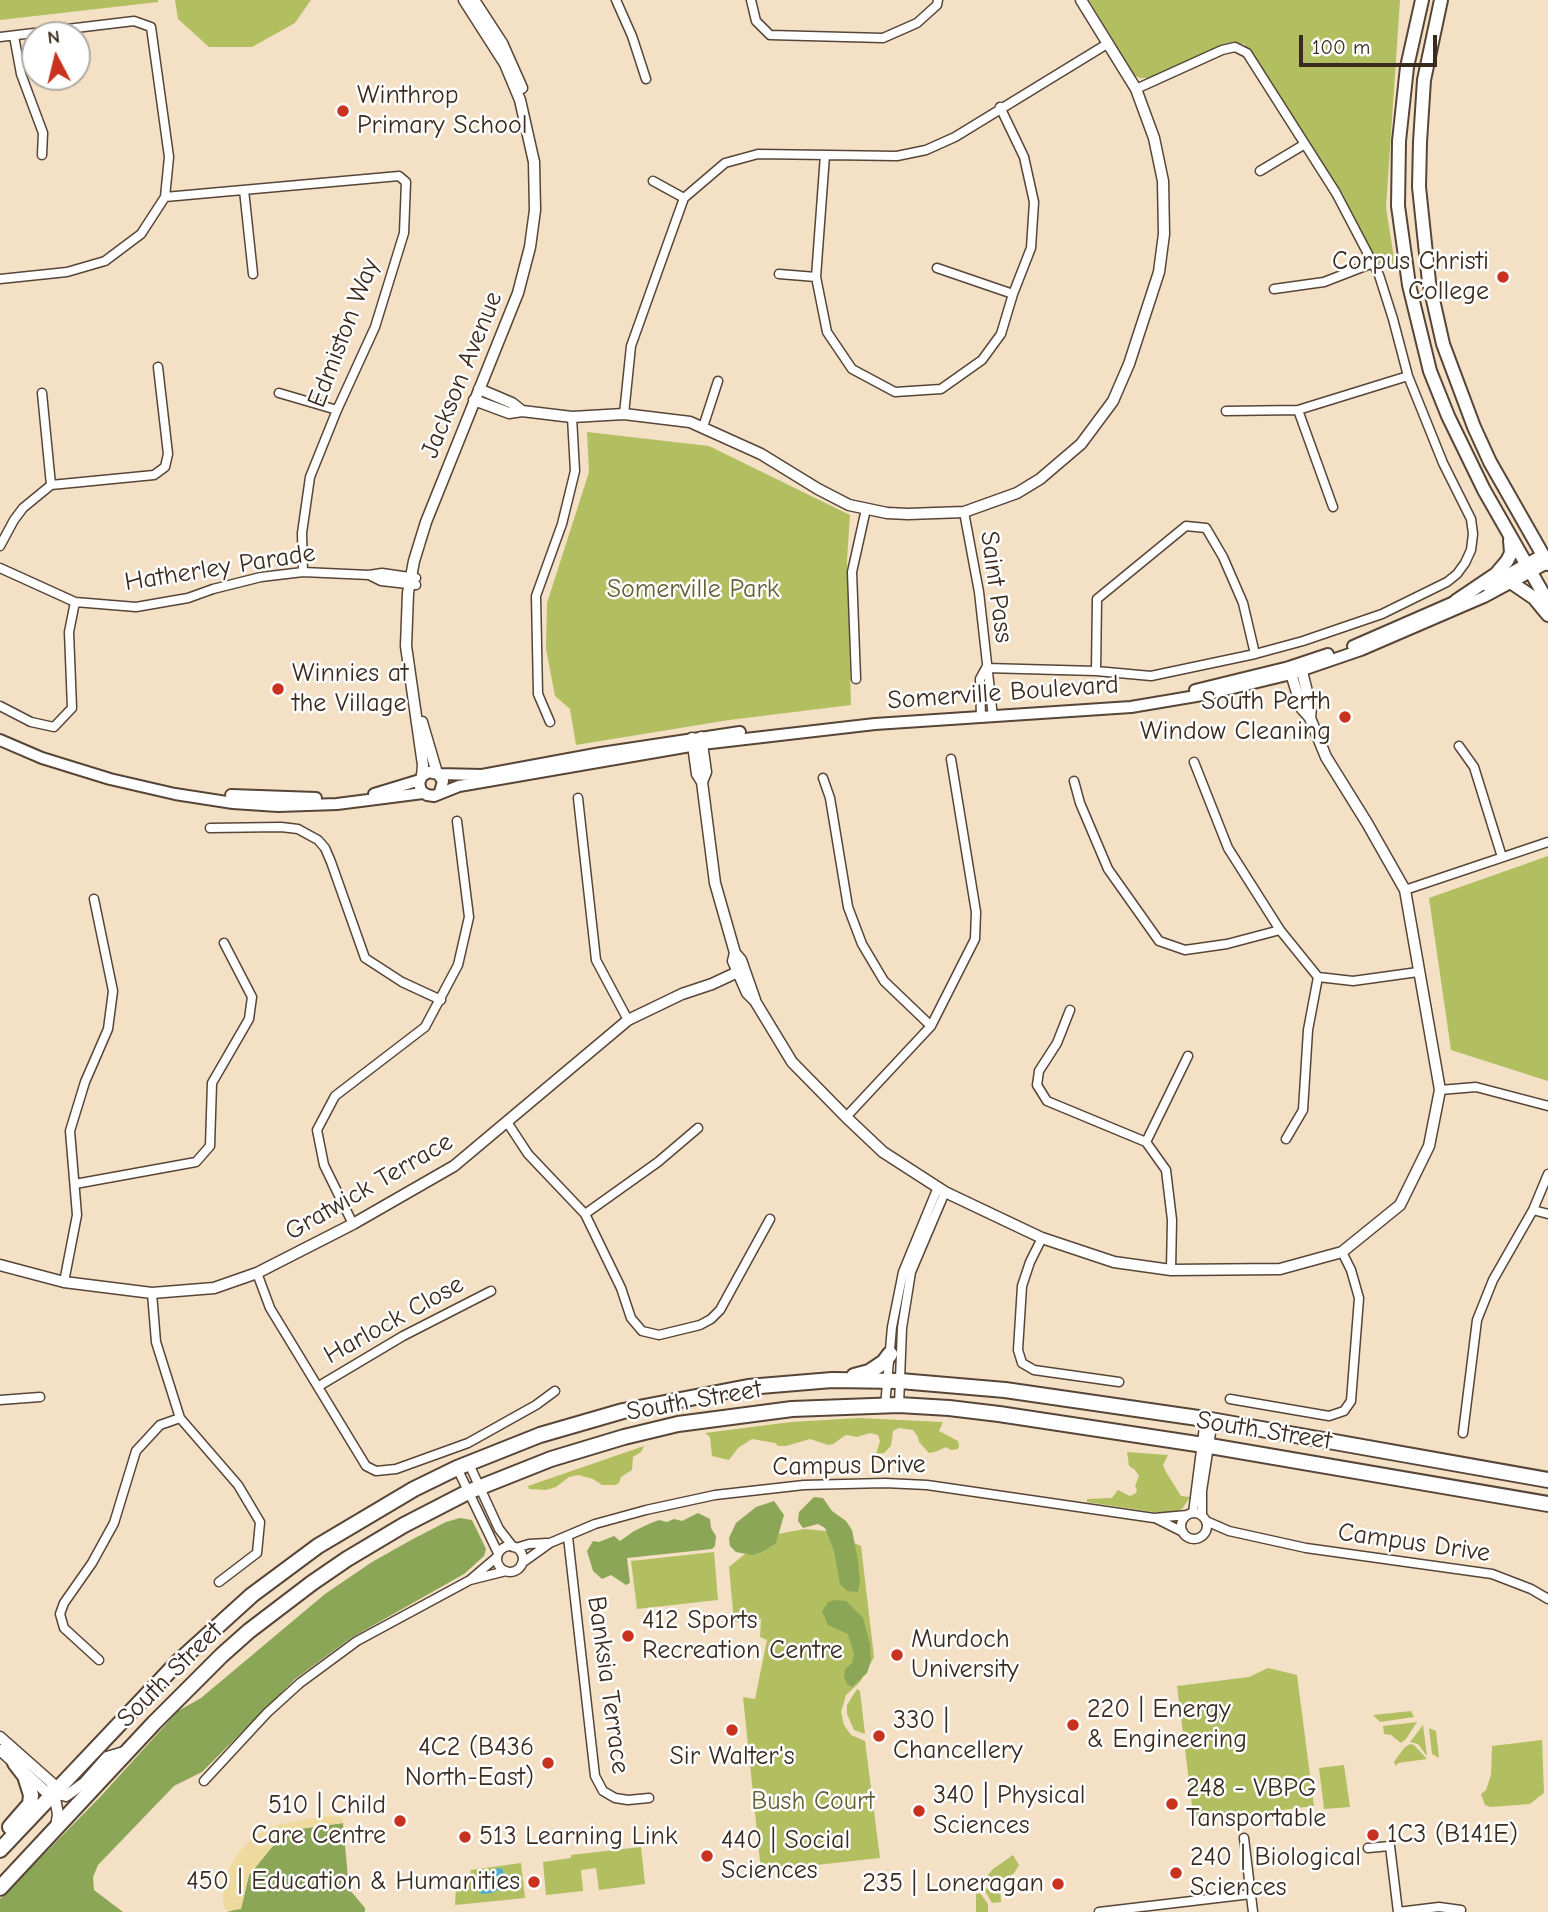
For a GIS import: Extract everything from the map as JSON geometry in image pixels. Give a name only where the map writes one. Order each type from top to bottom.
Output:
[{"type":"highway","points":[[832,1380],[869,1372],[884,1362],[890,1354]]},
{"type":"highway","name":"South Street","points":[[0,1850],[178,1662],[252,1595],[318,1546],[414,1489],[463,1466],[551,1431],[623,1411],[748,1387],[832,1380],[894,1381],[1005,1390],[1209,1420],[1548,1479]]},
{"type":"highway","name":"South Street","points":[[0,1888],[127,1751],[222,1655],[269,1615],[346,1559],[404,1525],[474,1490],[551,1459],[624,1437],[678,1424],[792,1409],[892,1406],[999,1414],[1548,1504]]},
{"type":"highway","points":[[0,1838],[30,1804],[30,1788],[15,1763]]},
{"type":"main road","points":[[1422,0],[1407,67],[1399,141],[1398,206],[1409,285],[1430,371],[1448,416],[1478,479],[1548,602]]},
{"type":"main road","points":[[1441,0],[1424,80],[1420,142],[1419,187],[1429,282],[1443,344],[1474,427],[1490,462],[1546,561]]},
{"type":"main road","points":[[1456,601],[1496,574],[1507,561],[1511,546],[1508,532]]},
{"type":"main road","name":"Somerville Boulevard","points":[[1295,669],[1546,561]]},
{"type":"main road","name":"Somerville Boulevard","points":[[0,732],[95,769],[151,783],[222,794],[285,798],[344,797],[381,793],[421,778],[429,772],[482,775],[697,741],[860,719],[993,714],[1191,691],[1295,669],[1398,636],[1512,583],[1528,568]]},
{"type":"main road","points":[[1512,583],[1534,598],[1548,615]]},
{"type":"main road","name":"Somerville Boulevard","points":[[0,740],[43,758],[151,789],[221,801],[301,806],[370,801],[423,793],[430,796],[459,786],[697,741]]},
{"type":"main road","points":[[438,774],[443,785],[440,792]]},
{"type":"main road","points":[[421,778],[419,787],[423,793]]},
{"type":"street","name":"Jackson Avenue","points":[[421,778],[424,765],[406,646],[413,581],[432,522],[514,302],[527,260],[535,210],[534,176],[526,120],[513,82],[484,27],[464,0]]},
{"type":"street","name":"Jackson Avenue","points":[[474,0],[512,61],[526,100],[538,147],[541,203],[539,233],[527,284],[480,396]]},
{"type":"street","points":[[616,0],[646,79]]},
{"type":"street","points":[[751,0],[756,21],[770,35],[883,38],[917,23],[937,5],[938,0]]},
{"type":"street","points":[[480,396],[512,403],[522,411],[572,417],[625,414],[690,422],[761,454],[849,505],[866,509],[908,514],[964,512],[1017,493],[1061,464],[1099,423],[1126,373],[1159,272],[1165,215],[1154,138],[1136,89],[1082,0]]},
{"type":"street","points":[[0,37],[134,21],[151,27],[169,157],[165,197],[141,234],[105,261],[67,272],[0,279]]},
{"type":"street","points":[[14,36],[21,74],[43,133],[42,155]]},
{"type":"street","points":[[625,414],[631,346],[684,198],[725,163],[758,154],[897,156],[926,150],[955,137],[1000,107],[1107,44]]},
{"type":"street","points":[[986,668],[1096,671],[1151,676],[1303,641],[1382,614],[1447,582],[1465,564],[1473,534],[1471,519],[1443,463],[1408,376],[1393,318],[1373,263],[1336,193],[1247,53],[1230,47],[1136,89]]},
{"type":"street","points":[[825,155],[816,277],[827,332],[852,369],[895,392],[941,389],[982,360],[1001,334],[1031,248],[1034,202],[1024,157],[1000,107]]},
{"type":"street","points":[[1260,171],[1305,144]]},
{"type":"street","name":"Edmiston Way","points":[[165,197],[399,176],[406,182],[404,233],[375,327],[310,477],[302,533],[303,572]]},
{"type":"street","points":[[653,181],[684,198]]},
{"type":"street","points":[[244,190],[253,274]]},
{"type":"street","points":[[1273,289],[1324,282],[1373,263]]},
{"type":"street","points":[[937,268],[1013,294]]},
{"type":"street","points":[[779,274],[816,277]]},
{"type":"street","points":[[0,547],[18,514],[43,489],[51,485],[154,475],[165,467],[168,454],[158,367]]},
{"type":"street","points":[[1226,411],[1298,410],[1408,376]]},
{"type":"street","points":[[703,427],[718,381]]},
{"type":"street","points":[[42,393],[51,485]]},
{"type":"street","points":[[279,393],[337,410]]},
{"type":"street","points":[[1298,410],[1333,507]]},
{"type":"street","points":[[550,722],[538,694],[536,596],[562,524],[575,471],[572,417]]},
{"type":"street","points":[[856,679],[852,572],[866,509]]},
{"type":"street","name":"Saint Pass","points":[[964,512],[979,592],[993,714]]},
{"type":"street","points":[[1096,671],[1097,599],[1186,526],[1206,528],[1223,557],[1243,603],[1255,654]]},
{"type":"street","name":"Hatherley Parade","points":[[0,568],[75,602],[136,607],[188,598],[261,577],[303,572],[369,575],[381,581],[413,581]]},
{"type":"street","name":"Jackson Avenue","points":[[413,581],[412,645],[422,722],[438,774]]},
{"type":"street","points":[[0,706],[31,722],[54,727],[72,708],[69,632],[75,602]]},
{"type":"street","name":"Saint Pass","points":[[981,714],[979,679],[986,668]]},
{"type":"street","points":[[697,741],[706,772],[702,782],[715,883],[735,953],[733,961],[742,973],[747,993],[755,1000],[792,1062],[883,1152],[942,1189],[1042,1238],[1114,1262],[1171,1270],[1280,1269],[1342,1252],[1400,1205],[1429,1146],[1440,1090],[1405,890],[1325,757],[1310,718],[1311,707],[1295,669]]},
{"type":"street","points":[[1459,746],[1474,767],[1502,857]]},
{"type":"street","points":[[846,1118],[931,1026],[975,939],[976,912],[951,759]]},
{"type":"street","points":[[1194,762],[1228,848],[1280,930],[1318,977],[1353,981],[1418,972]]},
{"type":"street","points":[[823,778],[830,798],[848,907],[862,944],[884,981],[931,1026]]},
{"type":"street","points":[[1074,781],[1080,803],[1108,869],[1159,941],[1185,950],[1227,944],[1280,930]]},
{"type":"street","points":[[578,799],[596,960],[628,1020]]},
{"type":"street","points":[[353,1224],[324,1165],[317,1130],[335,1096],[425,1027],[458,965],[469,917],[457,821]]},
{"type":"street","points":[[210,828],[281,827],[298,830],[318,840],[331,862],[365,958],[401,982],[441,1000]]},
{"type":"street","points":[[1405,890],[1548,842]]},
{"type":"street","points":[[64,1282],[77,1215],[70,1131],[85,1082],[108,1029],[113,991],[94,899]]},
{"type":"street","points":[[75,1184],[196,1162],[209,1146],[212,1083],[249,1019],[252,997],[224,943]]},
{"type":"street","name":"Gratwick Terrace","points":[[0,1265],[64,1282],[152,1293],[214,1287],[257,1273],[353,1224],[454,1166],[628,1020],[682,994],[712,984],[726,983],[742,973]]},
{"type":"street","points":[[1286,1139],[1303,1110],[1308,1030],[1318,977]]},
{"type":"street","points":[[1070,1010],[1057,1043],[1039,1071],[1037,1085],[1047,1101],[1146,1142],[1166,1170],[1172,1220],[1171,1270]]},
{"type":"street","points":[[1146,1142],[1188,1056]]},
{"type":"street","points":[[1440,1090],[1476,1087],[1548,1106]]},
{"type":"street","points":[[507,1122],[528,1154],[585,1214],[621,1288],[631,1318],[642,1331],[659,1335],[700,1325],[711,1319],[720,1310],[769,1219]]},
{"type":"street","points":[[585,1214],[658,1162],[698,1128]]},
{"type":"street","points":[[1463,1433],[1477,1320],[1493,1280],[1533,1210],[1548,1174]]},
{"type":"street","points":[[892,1406],[892,1327],[903,1272],[942,1189]]},
{"type":"street","points":[[892,1406],[911,1272],[942,1189]]},
{"type":"street","points":[[1533,1210],[1548,1214]]},
{"type":"street","points":[[1042,1238],[1022,1286],[1018,1350],[1022,1363],[1034,1370],[1119,1382]]},
{"type":"street","points":[[1230,1399],[1329,1416],[1344,1411],[1350,1401],[1359,1298],[1351,1270],[1342,1252]]},
{"type":"street","points":[[257,1273],[270,1308],[366,1466],[376,1471],[396,1469],[468,1443],[536,1405],[555,1391]]},
{"type":"street","name":"Harlock Close","points":[[319,1386],[403,1336],[491,1292]]},
{"type":"street","points":[[152,1293],[156,1342],[180,1418],[238,1485],[260,1522],[257,1553],[219,1582]]},
{"type":"street","points":[[0,1400],[40,1397]]},
{"type":"street","points":[[99,1660],[64,1628],[60,1614],[64,1603],[92,1563],[114,1523],[136,1451],[160,1425],[180,1418]]},
{"type":"street","points":[[1205,1532],[1197,1516],[1209,1420]]},
{"type":"street","points":[[463,1466],[498,1555],[499,1566],[506,1571]]},
{"type":"street","name":"Campus Drive","points":[[470,1580],[514,1571],[550,1543],[595,1524],[682,1501],[745,1490],[842,1483],[897,1483],[965,1489],[1154,1518],[1197,1516],[1229,1531],[1306,1548],[1492,1574],[1531,1589],[1548,1599]]},
{"type":"street","points":[[474,1490],[499,1529],[522,1556],[522,1563]]},
{"type":"street","points":[[1184,1533],[1182,1524],[1197,1516]]},
{"type":"street","name":"Campus Drive","points":[[1154,1518],[1192,1539],[1205,1532],[1229,1531]]},
{"type":"street","name":"Banksia Terrace","points":[[568,1536],[594,1776],[603,1791],[621,1800],[649,1798]]},
{"type":"street","name":"Campus Drive","points":[[204,1781],[299,1683],[357,1641],[470,1580],[505,1547],[550,1543]]},
{"type":"street","points":[[0,1737],[51,1783],[58,1814],[55,1828]]},
{"type":"street","points":[[0,1750],[46,1791],[66,1796],[107,1757],[127,1751]]},
{"type":"street","points":[[46,1778],[68,1779]]},
{"type":"street","points":[[1244,1838],[1253,1912]]},
{"type":"street","points":[[1368,1848],[1390,1846],[1398,1912],[1439,1907],[1461,1910]]},
{"type":"street","points":[[1099,1912],[1251,1894]]},
{"type":"green space","points":[[0,0],[158,0],[158,2],[0,20]]},
{"type":"green space","points":[[175,0],[311,0],[295,23],[252,47],[209,47],[178,19]]},
{"type":"green space","points":[[1089,0],[1400,0],[1386,208],[1395,264],[1377,263],[1343,194],[1244,44],[1227,43],[1149,78],[1140,78],[1134,75]]},
{"type":"green space","name":"Somerville Park","points":[[587,432],[709,446],[850,515],[847,560],[851,705],[729,720],[576,745],[570,709],[555,696],[546,649],[547,603],[589,472]]},
{"type":"green space","points":[[1548,856],[1548,1081],[1451,1050],[1429,898]]},
{"type":"green space","points":[[859,1418],[943,1422],[939,1431],[958,1441],[959,1446],[958,1449],[951,1450],[946,1447],[929,1453],[913,1430],[899,1428],[893,1431],[891,1446],[884,1453],[876,1454],[880,1441],[878,1435],[870,1433],[857,1437],[846,1435],[828,1445],[810,1439],[778,1446],[775,1443],[752,1439],[738,1448],[729,1460],[712,1456],[710,1437],[705,1433],[791,1422]]},
{"type":"green space","points":[[644,1446],[641,1452],[633,1457],[632,1470],[615,1485],[602,1485],[578,1475],[546,1490],[529,1489],[528,1486]]},
{"type":"green space","points":[[1127,1452],[1168,1455],[1163,1465],[1166,1472],[1181,1496],[1190,1497],[1182,1509],[1160,1513],[1087,1502],[1087,1499],[1112,1498],[1118,1490],[1130,1496],[1136,1493],[1135,1486],[1139,1476],[1129,1466]]},
{"type":"green space","points":[[814,1497],[823,1498],[852,1530],[858,1560],[858,1592],[847,1591],[840,1584],[834,1551],[825,1528],[818,1524],[803,1528],[798,1521],[799,1512]]},
{"type":"green space","points":[[774,1501],[784,1515],[776,1543],[752,1555],[736,1552],[730,1546],[729,1538],[736,1523],[756,1507]]},
{"type":"green space","points":[[698,1513],[710,1519],[716,1536],[712,1549],[627,1558],[630,1583],[626,1585],[611,1575],[602,1579],[593,1571],[587,1551],[593,1541],[599,1542],[614,1536],[620,1541],[634,1531],[659,1520],[682,1521]]},
{"type":"green space","points":[[460,1518],[472,1520],[486,1549],[484,1556],[464,1574],[351,1638],[295,1679],[202,1772],[174,1786],[98,1865],[93,1877],[94,1890],[123,1912],[0,1912],[0,1899],[101,1796],[178,1711],[201,1698],[325,1594],[372,1562],[446,1522]]},
{"type":"green space","name":"Bush Court","points":[[805,1529],[826,1531],[861,1546],[874,1657],[860,1682],[846,1695],[841,1712],[844,1725],[851,1735],[865,1741],[880,1858],[761,1871],[743,1697],[755,1699],[767,1640],[760,1637],[761,1619],[734,1622],[729,1567],[767,1536]]},
{"type":"green space","points":[[714,1552],[718,1600],[637,1609],[631,1561]]},
{"type":"green space","points":[[846,1601],[863,1618],[870,1644],[871,1661],[867,1673],[852,1687],[844,1677],[845,1669],[852,1663],[854,1654],[848,1634],[828,1625],[822,1611],[828,1602]]},
{"type":"green space","points":[[1268,1668],[1297,1675],[1314,1806],[1194,1821],[1177,1686],[1249,1677]]},
{"type":"green space","points":[[857,1689],[860,1691],[865,1734],[854,1730],[847,1714],[847,1705]]},
{"type":"green space","points":[[1411,1711],[1414,1717],[1380,1722],[1373,1715]]},
{"type":"green space","points":[[1417,1722],[1401,1743],[1391,1735],[1384,1734],[1383,1726]]},
{"type":"green space","points":[[1423,1725],[1427,1756],[1418,1744],[1410,1742]]},
{"type":"green space","points":[[1429,1728],[1436,1731],[1439,1758],[1432,1754]]},
{"type":"green space","points":[[1542,1740],[1544,1793],[1530,1804],[1490,1807],[1485,1805],[1481,1794],[1486,1790],[1491,1775],[1492,1746]]},
{"type":"green space","points":[[1410,1744],[1427,1759],[1398,1763],[1396,1766],[1394,1762]]},
{"type":"green space","points":[[1344,1765],[1350,1807],[1324,1809],[1319,1768]]},
{"type":"green space","points":[[343,1823],[349,1889],[365,1908],[365,1912],[227,1912],[241,1908],[249,1875],[277,1841],[299,1829]]},
{"type":"green space","points":[[641,1847],[645,1884],[599,1890],[596,1868],[581,1870],[583,1891],[546,1895],[543,1862],[571,1858],[571,1855]]},
{"type":"green space","points":[[1013,1855],[1019,1865],[1014,1873],[1006,1880],[983,1885],[993,1869]]},
{"type":"green space","points":[[521,1863],[525,1898],[455,1905],[456,1886],[460,1877],[470,1874],[471,1870]]},
{"type":"green space","points":[[1000,1887],[1001,1902],[992,1903],[984,1889]]},
{"type":"green space","points":[[980,1893],[988,1904],[988,1912],[976,1912],[976,1894]]},
{"type":"sand","points":[[326,1816],[342,1817],[343,1823],[299,1829],[277,1841],[249,1875],[241,1909],[227,1911],[223,1904],[229,1869],[250,1840],[268,1828],[280,1824]]},
{"type":"water","points":[[501,1868],[507,1878],[506,1886],[492,1893],[482,1894],[478,1891],[481,1880],[493,1869]]},
{"type":"place","name":"Winthrop Primary School","points":[[343,111]]},
{"type":"place","name":"Corpus Christi College","points":[[1503,277]]},
{"type":"place","name":"Winnies at the Village","points":[[278,689]]},
{"type":"place","name":"South Perth Window Cleaning","points":[[1345,717]]},
{"type":"place","name":"412 Sports Recreation Centre","points":[[628,1636]]},
{"type":"place","name":"Murdoch University","points":[[897,1655]]},
{"type":"place","name":"220 | Energy & Engineering","points":[[1073,1725]]},
{"type":"place","name":"Sir Walter's","points":[[732,1730]]},
{"type":"place","name":"330 | Chancellery","points":[[879,1736]]},
{"type":"place","name":"4C2 (B436 North-East)","points":[[548,1763]]},
{"type":"place","name":"248 - VBPG Tansportable","points":[[1172,1804]]},
{"type":"place","name":"340 | Physical Sciences","points":[[919,1811]]},
{"type":"place","name":"510 | Child Care Centre","points":[[400,1821]]},
{"type":"place","name":"1C3 (B141E)","points":[[1373,1835]]},
{"type":"place","name":"513 Learning Link","points":[[465,1837]]},
{"type":"place","name":"440 | Social Sciences","points":[[707,1856]]},
{"type":"place","name":"240 | Biological Sciences","points":[[1176,1873]]},
{"type":"place","name":"450 | Education & Humanities","points":[[534,1882]]},
{"type":"place","name":"235 | Loneragan","points":[[1058,1884]]}]
